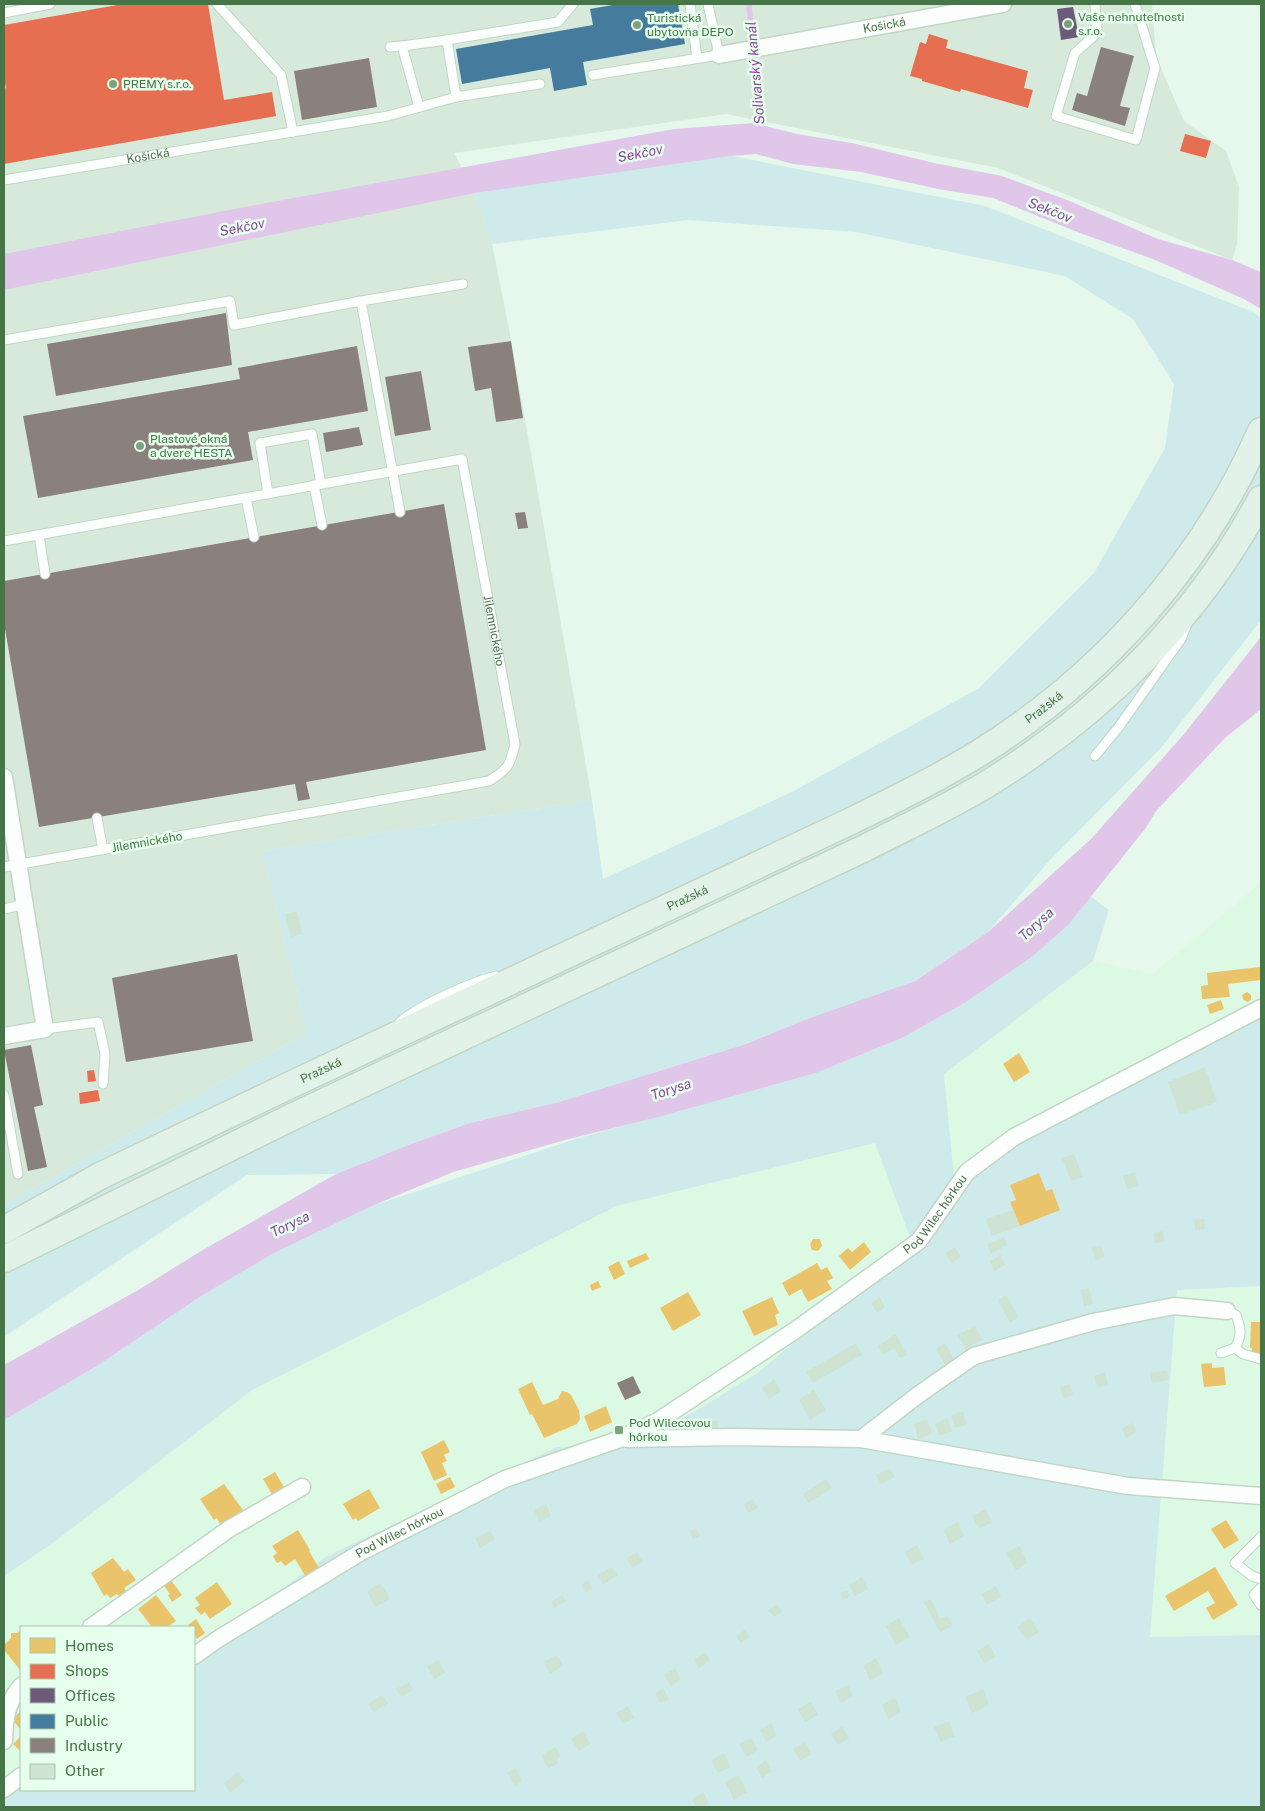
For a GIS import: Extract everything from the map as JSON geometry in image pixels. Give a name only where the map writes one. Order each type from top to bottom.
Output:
[{"type":"main road","name":"Pražská","points":[[4,1230],[100,1176],[841,826],[939,777],[977,755],[1026,722],[1072,686],[1108,653],[1150,608],[1187,561],[1222,508],[1261,431]]},
{"type":"main road","points":[[4,1259],[164,1179],[387,1072],[874,843],[992,781],[1044,746],[1091,710],[1131,673],[1171,630],[1197,598],[1248,524],[1261,498]]},
{"type":"street","name":"Košická","points":[[719,55],[1003,4]]},
{"type":"street","points":[[4,777],[11,866],[25,904],[45,1029],[4,1036]]},
{"type":"street","name":"Pod Wilec hôrkou","points":[[195,1655],[218,1639],[363,1551],[505,1479],[620,1439],[658,1421],[797,1329],[919,1241],[967,1172],[1014,1137],[1261,1008]]},
{"type":"street","points":[[861,1440],[918,1395],[974,1356],[1093,1322],[1174,1306],[1227,1311]]},
{"type":"street","name":"Pod Wilec hôrkou","points":[[620,1439],[731,1436],[861,1440],[1128,1486],[1261,1496]]},
{"type":"street","points":[[92,1626],[229,1529],[302,1487]]},
{"type":"street","points":[[4,1741],[8,1707],[20,1687]]},
{"type":"street","points":[[4,1789],[20,1777]]},
{"type":"lane","points":[[4,13],[50,4]]},
{"type":"lane","points":[[217,4],[281,74],[293,132]]},
{"type":"lane","points":[[390,47],[558,22],[573,4]]},
{"type":"lane","points":[[690,4],[698,58]]},
{"type":"lane","points":[[593,75],[719,55],[708,4]]},
{"type":"lane","points":[[1095,4],[1097,32],[1075,53],[1056,116],[1136,140],[1155,68],[1135,4]]},
{"type":"lane","points":[[447,40],[456,96]]},
{"type":"lane","points":[[402,46],[419,107]]},
{"type":"lane","name":"Košická","points":[[4,180],[388,116],[456,96],[540,84]]},
{"type":"lane","points":[[4,340],[230,300],[234,325],[463,284]]},
{"type":"lane","points":[[361,301],[400,512]]},
{"type":"lane","points":[[268,494],[260,443],[312,434],[322,525]]},
{"type":"lane","name":"Jilemnického","points":[[4,541],[462,459],[515,744],[511,762],[503,772],[489,781],[11,866]]},
{"type":"lane","points":[[246,498],[254,537]]},
{"type":"lane","points":[[39,535],[45,574]]},
{"type":"lane","points":[[1095,756],[1118,728],[1181,639],[1197,598]]},
{"type":"lane","points":[[97,818],[103,850]]},
{"type":"lane","points":[[4,909],[25,904]]},
{"type":"lane","points":[[529,1017],[566,988]]},
{"type":"lane","points":[[45,1029],[98,1022],[105,1054],[104,1084]]},
{"type":"lane","points":[[387,1072],[432,1062]]},
{"type":"lane","points":[[4,1095],[18,1174]]},
{"type":"lane","points":[[1221,1353],[1235,1348],[1240,1339],[1240,1327],[1236,1315],[1227,1311]]},
{"type":"lane","points":[[1235,1348],[1243,1354],[1261,1359]]},
{"type":"lane","points":[[1261,1537],[1235,1563],[1252,1576],[1261,1579]]},
{"type":"lane","points":[[1261,1588],[1254,1595],[1261,1605]]},
{"type":"shaded area","points":[[4,4],[1152,4],[1156,57],[1184,121],[1226,151],[1239,187],[1237,244],[1232,260],[998,168],[726,114],[454,153],[475,193],[492,244],[509,329],[592,800],[262,851],[307,1033],[4,1205]]},
{"type":"shaded area","points":[[727,155],[985,206],[1253,312],[1261,318],[1261,620],[1160,749],[1050,860],[988,932],[915,981],[804,1020],[746,1044],[559,1102],[470,1123],[336,1174],[247,1175],[4,1337],[4,1205],[307,1033],[262,851],[592,800],[603,879],[792,792],[979,688],[1094,573],[1165,448],[1174,384],[1133,319],[1065,276],[856,232],[688,220],[492,244],[475,193]]},
{"type":"shaded area","points":[[1261,883],[1261,1016],[953,1178],[944,1074],[1093,961],[1153,974]]},
{"type":"shaded area","points":[[1090,896],[1109,910],[1093,961],[944,1074],[954,1178],[1261,1016],[1261,1286],[1177,1290],[1150,1637],[1261,1635],[1261,1807],[4,1807],[4,1784],[20,1774],[20,1791],[195,1791],[195,1652],[327,1556],[557,1447],[613,1446],[637,1441],[694,1412],[760,1371],[912,1243],[875,1143],[617,1206],[252,1390],[57,1540],[4,1576],[4,1420],[97,1366],[203,1295],[274,1253],[372,1206],[579,1138],[816,1073],[902,1038],[966,1002],[1069,924]]},
{"type":"shaded area","points":[[875,1143],[912,1243],[760,1371],[694,1412],[638,1441],[195,1653],[195,1626],[20,1626],[20,1774],[4,1784],[4,1576],[57,1540],[252,1390],[617,1206]]},
{"type":"shaded area","points":[[1261,1286],[1261,1635],[1150,1637],[1177,1290]]},
{"type":"water","name":"Sekčov","points":[[753,123],[797,134],[852,143],[934,163],[1002,176],[1067,200],[1158,239],[1232,260],[1261,272],[1261,309],[1244,299],[1153,259],[1080,233],[993,198],[938,189],[861,172],[793,164],[756,154],[730,156],[475,193],[4,290],[4,254],[234,209],[674,129]]},
{"type":"water","name":"Torysa","points":[[1261,637],[1261,709],[1225,738],[1157,810],[1145,829],[1069,924],[1033,956],[966,1002],[902,1038],[816,1073],[453,1172],[372,1206],[274,1253],[203,1295],[97,1366],[4,1420],[4,1365],[140,1289],[201,1251],[336,1174],[470,1123],[559,1102],[746,1044],[804,1020],[915,981],[988,932],[1091,839],[1184,734]]},
{"type":"building: Homes","points":[[1260,967],[1261,980],[1228,984],[1230,997],[1202,999],[1201,986],[1208,985],[1207,973]]},
{"type":"building: Homes","points":[[1247,992],[1251,995],[1251,1000],[1247,1002],[1243,999],[1242,995]]},
{"type":"building: Homes","points":[[1221,1000],[1224,1009],[1210,1014],[1207,1005]]},
{"type":"building: Homes","points":[[1019,1053],[1030,1072],[1014,1082],[1003,1064]]},
{"type":"building: Homes","points":[[1039,1173],[1046,1191],[1052,1189],[1060,1210],[1020,1226],[1010,1202],[1016,1200],[1010,1185]]},
{"type":"building: Homes","points":[[813,1239],[820,1239],[822,1246],[818,1251],[812,1250],[810,1244]]},
{"type":"building: Homes","points":[[864,1242],[871,1252],[850,1270],[839,1256],[848,1248],[852,1252]]},
{"type":"building: Homes","points":[[646,1253],[649,1259],[630,1268],[627,1261]]},
{"type":"building: Homes","points":[[619,1261],[625,1274],[614,1280],[608,1267]]},
{"type":"building: Homes","points":[[817,1263],[821,1270],[827,1267],[833,1278],[827,1281],[832,1289],[808,1302],[801,1289],[789,1296],[782,1283]]},
{"type":"building: Homes","points":[[598,1281],[601,1287],[592,1291],[590,1285]]},
{"type":"building: Homes","points":[[688,1292],[701,1315],[673,1331],[660,1308]]},
{"type":"building: Homes","points":[[772,1297],[779,1313],[775,1315],[778,1325],[754,1336],[742,1311]]},
{"type":"building: Homes","points":[[1251,1322],[1261,1322],[1261,1353],[1252,1353],[1252,1348],[1250,1348]]},
{"type":"building: Homes","points":[[1212,1363],[1212,1368],[1224,1367],[1226,1385],[1204,1387],[1201,1364]]},
{"type":"building: Homes","points":[[532,1382],[543,1405],[558,1399],[562,1391],[571,1395],[579,1410],[580,1419],[577,1424],[544,1438],[532,1414],[530,1415],[518,1389]]},
{"type":"building: Homes","points":[[606,1406],[612,1422],[590,1432],[584,1416]]},
{"type":"building: Homes","points":[[444,1440],[450,1452],[444,1455],[447,1461],[442,1463],[447,1475],[434,1481],[421,1452]]},
{"type":"building: Homes","points":[[275,1472],[284,1487],[272,1494],[263,1479]]},
{"type":"building: Homes","points":[[450,1477],[455,1487],[441,1494],[436,1484]]},
{"type":"building: Homes","points":[[224,1484],[243,1510],[220,1524],[217,1518],[214,1520],[200,1499]]},
{"type":"building: Homes","points":[[369,1489],[380,1508],[358,1521],[356,1518],[353,1520],[343,1504]]},
{"type":"building: Homes","points":[[1226,1520],[1239,1540],[1224,1549],[1211,1529]]},
{"type":"building: Homes","points":[[298,1530],[319,1568],[306,1577],[295,1559],[285,1566],[281,1561],[277,1563],[273,1556],[277,1553],[272,1546]]},
{"type":"building: Homes","points":[[113,1558],[124,1572],[128,1569],[136,1580],[124,1588],[127,1592],[120,1597],[117,1594],[110,1598],[107,1594],[104,1596],[91,1573]]},
{"type":"building: Homes","points":[[1215,1567],[1238,1605],[1213,1620],[1206,1608],[1215,1603],[1208,1591],[1174,1611],[1165,1596]]},
{"type":"building: Homes","points":[[170,1579],[182,1595],[172,1602],[168,1595],[170,1594],[163,1584]]},
{"type":"building: Homes","points":[[217,1582],[232,1604],[210,1619],[205,1612],[201,1615],[195,1608],[200,1605],[195,1598]]},
{"type":"building: Homes","points":[[156,1595],[176,1621],[168,1626],[151,1626],[138,1609]]},
{"type":"building: Homes","points":[[196,1619],[205,1633],[197,1639],[195,1626],[188,1625]]},
{"type":"building: Homes","points":[[20,1631],[20,1670],[4,1650],[4,1645],[11,1638],[11,1633]]},
{"type":"building: Homes","points":[[20,1712],[20,1729],[12,1719]]},
{"type":"building: Homes","points":[[20,1737],[19,1750],[13,1744]]},
{"type":"building: Shops","name":"PREMY s.r.o.","points":[[123,4],[208,4],[224,100],[272,92],[276,116],[4,164],[4,89],[6,88],[4,77],[4,25]]},
{"type":"building: Shops","points":[[929,34],[948,40],[946,48],[1028,71],[1024,88],[1033,90],[1028,108],[961,89],[960,92],[910,76],[920,42],[926,44]]},
{"type":"building: Shops","points":[[1185,134],[1211,141],[1206,158],[1180,151]]},
{"type":"building: Shops","points":[[94,1070],[96,1081],[88,1082],[87,1071]]},
{"type":"building: Shops","points":[[98,1090],[100,1101],[80,1104],[79,1093]]},
{"type":"building: Offices","name":"Vaše nehnuteľnosti s.r.o.","points":[[1073,7],[1079,37],[1061,40],[1057,9]]},
{"type":"building: Public","points":[[618,4],[678,4],[685,44],[583,62],[587,85],[554,91],[550,68],[462,84],[456,49],[593,25],[590,9]]},
{"type":"building: Industry","points":[[1101,47],[1134,56],[1120,106],[1130,108],[1125,126],[1072,110],[1077,93],[1087,96]]},
{"type":"building: Industry","points":[[369,58],[377,107],[302,120],[294,71]]},
{"type":"building: Industry","points":[[226,313],[232,365],[56,396],[47,344]]},
{"type":"building: Industry","points":[[511,341],[523,418],[496,422],[491,388],[475,391],[468,347]]},
{"type":"building: Industry","name":"Plastové okná a dvere HESTA","points":[[357,346],[368,411],[248,432],[253,460],[38,498],[23,416],[240,379],[238,368]]},
{"type":"building: Industry","points":[[421,371],[431,430],[395,436],[385,377]]},
{"type":"building: Industry","points":[[359,427],[363,445],[326,452],[323,433]]},
{"type":"building: Industry","points":[[444,504],[486,750],[306,782],[310,799],[298,801],[295,784],[39,827],[4,623],[4,581]]},
{"type":"building: Industry","points":[[525,512],[528,528],[518,529],[515,513]]},
{"type":"building: Industry","points":[[237,954],[253,1041],[126,1062],[112,978]]},
{"type":"building: Industry","points":[[31,1045],[43,1105],[34,1107],[47,1167],[28,1171],[4,1050]]},
{"type":"building: Industry","points":[[633,1376],[641,1393],[625,1400],[617,1383]]},
{"type":"building: Other","points":[[297,911],[302,934],[291,937],[285,914]]},
{"type":"building: Other","points":[[1205,1067],[1217,1102],[1180,1115],[1168,1082]]},
{"type":"building: Other","points":[[1074,1154],[1083,1177],[1071,1181],[1062,1158]]},
{"type":"building: Other","points":[[1135,1172],[1139,1186],[1127,1189],[1123,1176]]},
{"type":"building: Other","points":[[1013,1210],[1020,1226],[992,1236],[986,1219]]},
{"type":"building: Other","points":[[1204,1219],[1205,1229],[1195,1230],[1194,1220]]},
{"type":"building: Other","points":[[1163,1231],[1164,1242],[1155,1243],[1154,1233]]},
{"type":"building: Other","points":[[1004,1237],[1007,1245],[991,1254],[987,1245]]},
{"type":"building: Other","points":[[1101,1245],[1105,1257],[1096,1260],[1092,1248]]},
{"type":"building: Other","points":[[955,1247],[961,1257],[952,1263],[945,1254]]},
{"type":"building: Other","points":[[1001,1255],[1005,1265],[994,1271],[990,1261]]},
{"type":"building: Other","points":[[1089,1287],[1093,1303],[1084,1307],[1081,1290]]},
{"type":"building: Other","points":[[1006,1295],[1019,1317],[1010,1323],[998,1300]]},
{"type":"building: Other","points":[[880,1297],[885,1307],[877,1313],[871,1303]]},
{"type":"building: Other","points":[[975,1326],[982,1340],[966,1349],[957,1335]]},
{"type":"building: Other","points":[[896,1334],[907,1355],[900,1358],[894,1348],[883,1355],[878,1346]]},
{"type":"building: Other","points":[[856,1343],[862,1355],[813,1383],[806,1372]]},
{"type":"building: Other","points":[[945,1343],[954,1359],[945,1365],[936,1349]]},
{"type":"building: Other","points":[[1167,1370],[1169,1380],[1152,1383],[1150,1373]]},
{"type":"building: Other","points":[[1105,1372],[1108,1384],[1097,1388],[1094,1376]]},
{"type":"building: Other","points":[[774,1379],[781,1391],[769,1399],[762,1388]]},
{"type":"building: Other","points":[[1070,1384],[1073,1395],[1063,1398],[1060,1387]]},
{"type":"building: Other","points":[[814,1390],[826,1410],[810,1420],[799,1399]]},
{"type":"building: Other","points":[[963,1411],[967,1425],[955,1428],[951,1415]]},
{"type":"building: Other","points":[[947,1418],[952,1431],[939,1436],[935,1424]]},
{"type":"building: Other","points":[[927,1419],[932,1434],[918,1439],[914,1424]]},
{"type":"building: Other","points":[[708,1421],[718,1421],[719,1430],[709,1431]]},
{"type":"building: Other","points":[[1133,1423],[1137,1432],[1126,1438],[1122,1428]]},
{"type":"building: Other","points":[[890,1468],[895,1477],[881,1484],[876,1475]]},
{"type":"building: Other","points":[[826,1479],[832,1488],[808,1503],[803,1494]]},
{"type":"building: Other","points":[[753,1499],[758,1508],[748,1513],[744,1504]]},
{"type":"building: Other","points":[[546,1504],[551,1516],[539,1522],[534,1510]]},
{"type":"building: Other","points":[[985,1509],[992,1522],[979,1529],[972,1516]]},
{"type":"building: Other","points":[[958,1522],[964,1536],[950,1544],[943,1530]]},
{"type":"building: Other","points":[[696,1528],[700,1536],[693,1540],[690,1531]]},
{"type":"building: Other","points":[[490,1531],[495,1539],[480,1548],[475,1538]]},
{"type":"building: Other","points":[[917,1545],[924,1559],[911,1565],[905,1552]]},
{"type":"building: Other","points":[[1020,1546],[1027,1563],[1016,1570],[1006,1553]]},
{"type":"building: Other","points":[[637,1552],[643,1562],[632,1568],[627,1558]]},
{"type":"building: Other","points":[[612,1567],[618,1575],[603,1585],[598,1575]]},
{"type":"building: Other","points":[[862,1577],[868,1589],[855,1596],[849,1585]]},
{"type":"building: Other","points":[[588,1580],[592,1588],[586,1593],[581,1585]]},
{"type":"building: Other","points":[[381,1583],[390,1599],[375,1607],[367,1591]]},
{"type":"building: Other","points":[[996,1586],[1001,1597],[987,1605],[982,1594]]},
{"type":"building: Other","points":[[847,1590],[850,1596],[843,1600],[840,1593]]},
{"type":"building: Other","points":[[562,1595],[566,1601],[554,1608],[551,1602]]},
{"type":"building: Other","points":[[931,1599],[940,1618],[948,1616],[953,1626],[940,1632],[924,1602]]},
{"type":"building: Other","points":[[778,1604],[782,1612],[774,1617],[768,1610]]},
{"type":"building: Other","points":[[899,1618],[910,1637],[896,1645],[886,1626]]},
{"type":"building: Other","points":[[1030,1618],[1039,1632],[1027,1640],[1017,1627]]},
{"type":"building: Other","points":[[745,1630],[750,1637],[741,1643],[736,1636]]},
{"type":"building: Other","points":[[989,1644],[996,1657],[984,1663],[977,1651]]},
{"type":"building: Other","points":[[705,1652],[710,1660],[699,1668],[694,1660]]},
{"type":"building: Other","points":[[557,1655],[563,1666],[550,1674],[544,1662]]},
{"type":"building: Other","points":[[876,1658],[883,1673],[870,1680],[863,1666]]},
{"type":"building: Other","points":[[439,1660],[445,1673],[434,1679],[427,1666]]},
{"type":"building: Other","points":[[675,1668],[681,1680],[671,1686],[664,1675]]},
{"type":"building: Other","points":[[409,1682],[413,1690],[401,1697],[396,1689]]},
{"type":"building: Other","points":[[848,1685],[853,1696],[841,1703],[835,1691]]},
{"type":"building: Other","points":[[663,1688],[669,1699],[660,1703],[655,1693]]},
{"type":"building: Other","points":[[983,1689],[989,1705],[972,1713],[965,1697]]},
{"type":"building: Other","points":[[382,1695],[388,1703],[374,1712],[368,1704]]},
{"type":"building: Other","points":[[895,1698],[901,1712],[888,1719],[882,1705]]},
{"type":"building: Other","points":[[811,1702],[818,1715],[805,1722],[798,1709]]},
{"type":"building: Other","points":[[628,1706],[634,1718],[623,1724],[616,1713]]},
{"type":"building: Other","points":[[949,1721],[955,1736],[941,1742],[934,1727]]},
{"type":"building: Other","points":[[771,1723],[777,1736],[766,1742],[760,1730]]},
{"type":"building: Other","points":[[842,1726],[849,1738],[838,1745],[831,1734]]},
{"type":"building: Other","points":[[583,1731],[590,1744],[579,1751],[571,1739]]},
{"type":"building: Other","points":[[751,1738],[758,1750],[746,1757],[739,1744]]},
{"type":"building: Other","points":[[805,1742],[812,1754],[800,1761],[793,1749]]},
{"type":"building: Other","points":[[556,1747],[561,1757],[556,1760],[558,1764],[548,1768],[541,1755]]},
{"type":"building: Other","points":[[724,1753],[731,1767],[718,1773],[711,1760]]},
{"type":"building: Other","points":[[766,1760],[772,1771],[762,1778],[756,1767]]},
{"type":"building: Other","points":[[516,1768],[522,1781],[515,1786],[507,1773]]},
{"type":"building: Other","points":[[238,1772],[245,1781],[230,1793],[224,1783]]},
{"type":"building: Other","points":[[738,1775],[747,1792],[734,1800],[725,1782]]},
{"type":"building: Other","points":[[703,1792],[709,1803],[696,1807],[692,1799]]},
{"type":"waterway","name":"Solivarský kanál","points":[[749,4],[760,131]]},
{"type":"place","name":"Vaše nehnuteľnosti s.r.o.","points":[[1068,24]]},
{"type":"place","name":"Turistická ubytovňa DEPO","points":[[637,25]]},
{"type":"place","name":"PREMY s.r.o.","points":[[113,84]]},
{"type":"place","name":"Plastové okná a dvere HESTA","points":[[140,446]]},
{"type":"place","name":"Pod Wilecovou hôrkou","points":[[619,1430]]}]
